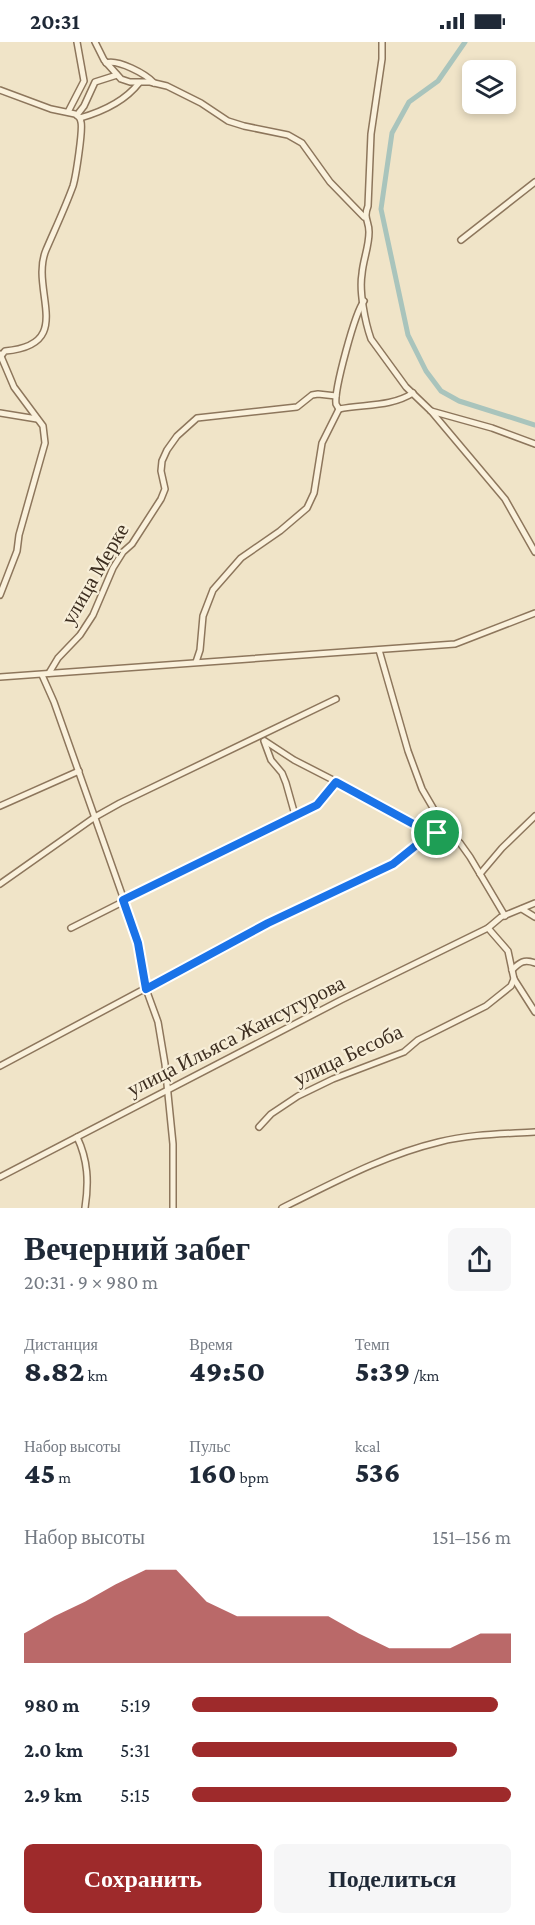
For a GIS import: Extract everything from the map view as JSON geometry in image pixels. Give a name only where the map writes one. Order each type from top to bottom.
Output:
[{"type":"street","points":[[95,42],[106,63],[117,75],[130,82],[167,86],[201,103],[228,121],[288,135],[302,143],[330,182],[364,217],[369,230],[368,250],[361,277],[371,339],[406,387],[431,411],[505,499],[535,552]]},
{"type":"street","points":[[364,217],[368,206],[371,134],[382,58],[382,42]]},
{"type":"street","points":[[68,112],[84,81],[78,43]]},
{"type":"street","points":[[106,63],[116,62],[149,77],[154,83]]},
{"type":"street","points":[[84,81],[95,82],[117,75]]},
{"type":"street","points":[[0,595],[17,551],[19,535],[45,443],[44,426],[14,387],[0,355],[5,351],[32,346],[40,339],[45,329],[46,307],[42,263],[73,184],[81,134],[78,117],[95,82]]},
{"type":"street","points":[[0,90],[78,117],[98,113],[133,90],[139,83]]},
{"type":"street","points":[[461,240],[535,182]]},
{"type":"street","points":[[339,408],[336,404],[336,396],[354,319],[364,301]]},
{"type":"street","points":[[339,408],[386,404],[413,393]]},
{"type":"street","name":"улица Мерке","points":[[49,673],[58,658],[80,634],[93,615],[113,568],[161,499],[165,489],[161,471],[162,461],[177,436],[197,418],[297,407],[312,395],[318,394],[336,396]]},
{"type":"street","points":[[196,662],[200,650],[203,616],[213,590],[241,558],[280,531],[307,508],[314,493],[322,443],[339,408]]},
{"type":"street","points":[[431,411],[492,428],[535,444]]},
{"type":"street","points":[[0,413],[38,419]]},
{"type":"street","points":[[0,677],[379,650],[464,641],[535,613]]},
{"type":"street","points":[[379,650],[408,751],[422,789],[447,832],[460,843],[505,916]]},
{"type":"street","points":[[42,675],[48,685],[79,771],[138,943],[146,989],[158,1022],[173,1144],[172,1208]]},
{"type":"street","points":[[0,884],[95,817],[120,803],[336,699]]},
{"type":"street","points":[[260,736],[271,760],[282,773],[293,816]]},
{"type":"street","points":[[264,741],[428,832],[447,832]]},
{"type":"street","points":[[0,796],[3,805],[79,771]]},
{"type":"street","points":[[71,928],[317,805],[336,782]]},
{"type":"street","points":[[480,874],[502,848],[535,816]]},
{"type":"street","points":[[0,1066],[268,923],[393,864],[424,839],[437,833]]},
{"type":"street","name":"улица Ильяса Жансугурова","points":[[0,1177],[341,1000],[488,928],[505,916],[535,903]]},
{"type":"street","points":[[522,909],[535,917]]},
{"type":"street","points":[[488,928],[508,951],[514,979],[535,1012]]},
{"type":"street","points":[[513,970],[522,962],[535,963]]},
{"type":"street","name":"улица Бесоба","points":[[259,1127],[271,1114],[298,1096],[333,1079],[404,1052],[418,1040],[486,1006],[511,986],[514,979]]},
{"type":"street","points":[[282,1208],[399,1154],[468,1136],[535,1131]]},
{"type":"street","points":[[77,1137],[87,1162],[85,1208]]},
{"type":"waterway","points":[[465,42],[438,81],[409,102],[392,133],[381,209],[408,335],[426,371],[441,391],[459,401],[535,425]]},
{"type":"route","points":[[336,782],[428,832],[437,833],[424,839],[393,864],[268,923],[146,989],[138,943],[123,900],[317,805],[336,782]]}]
